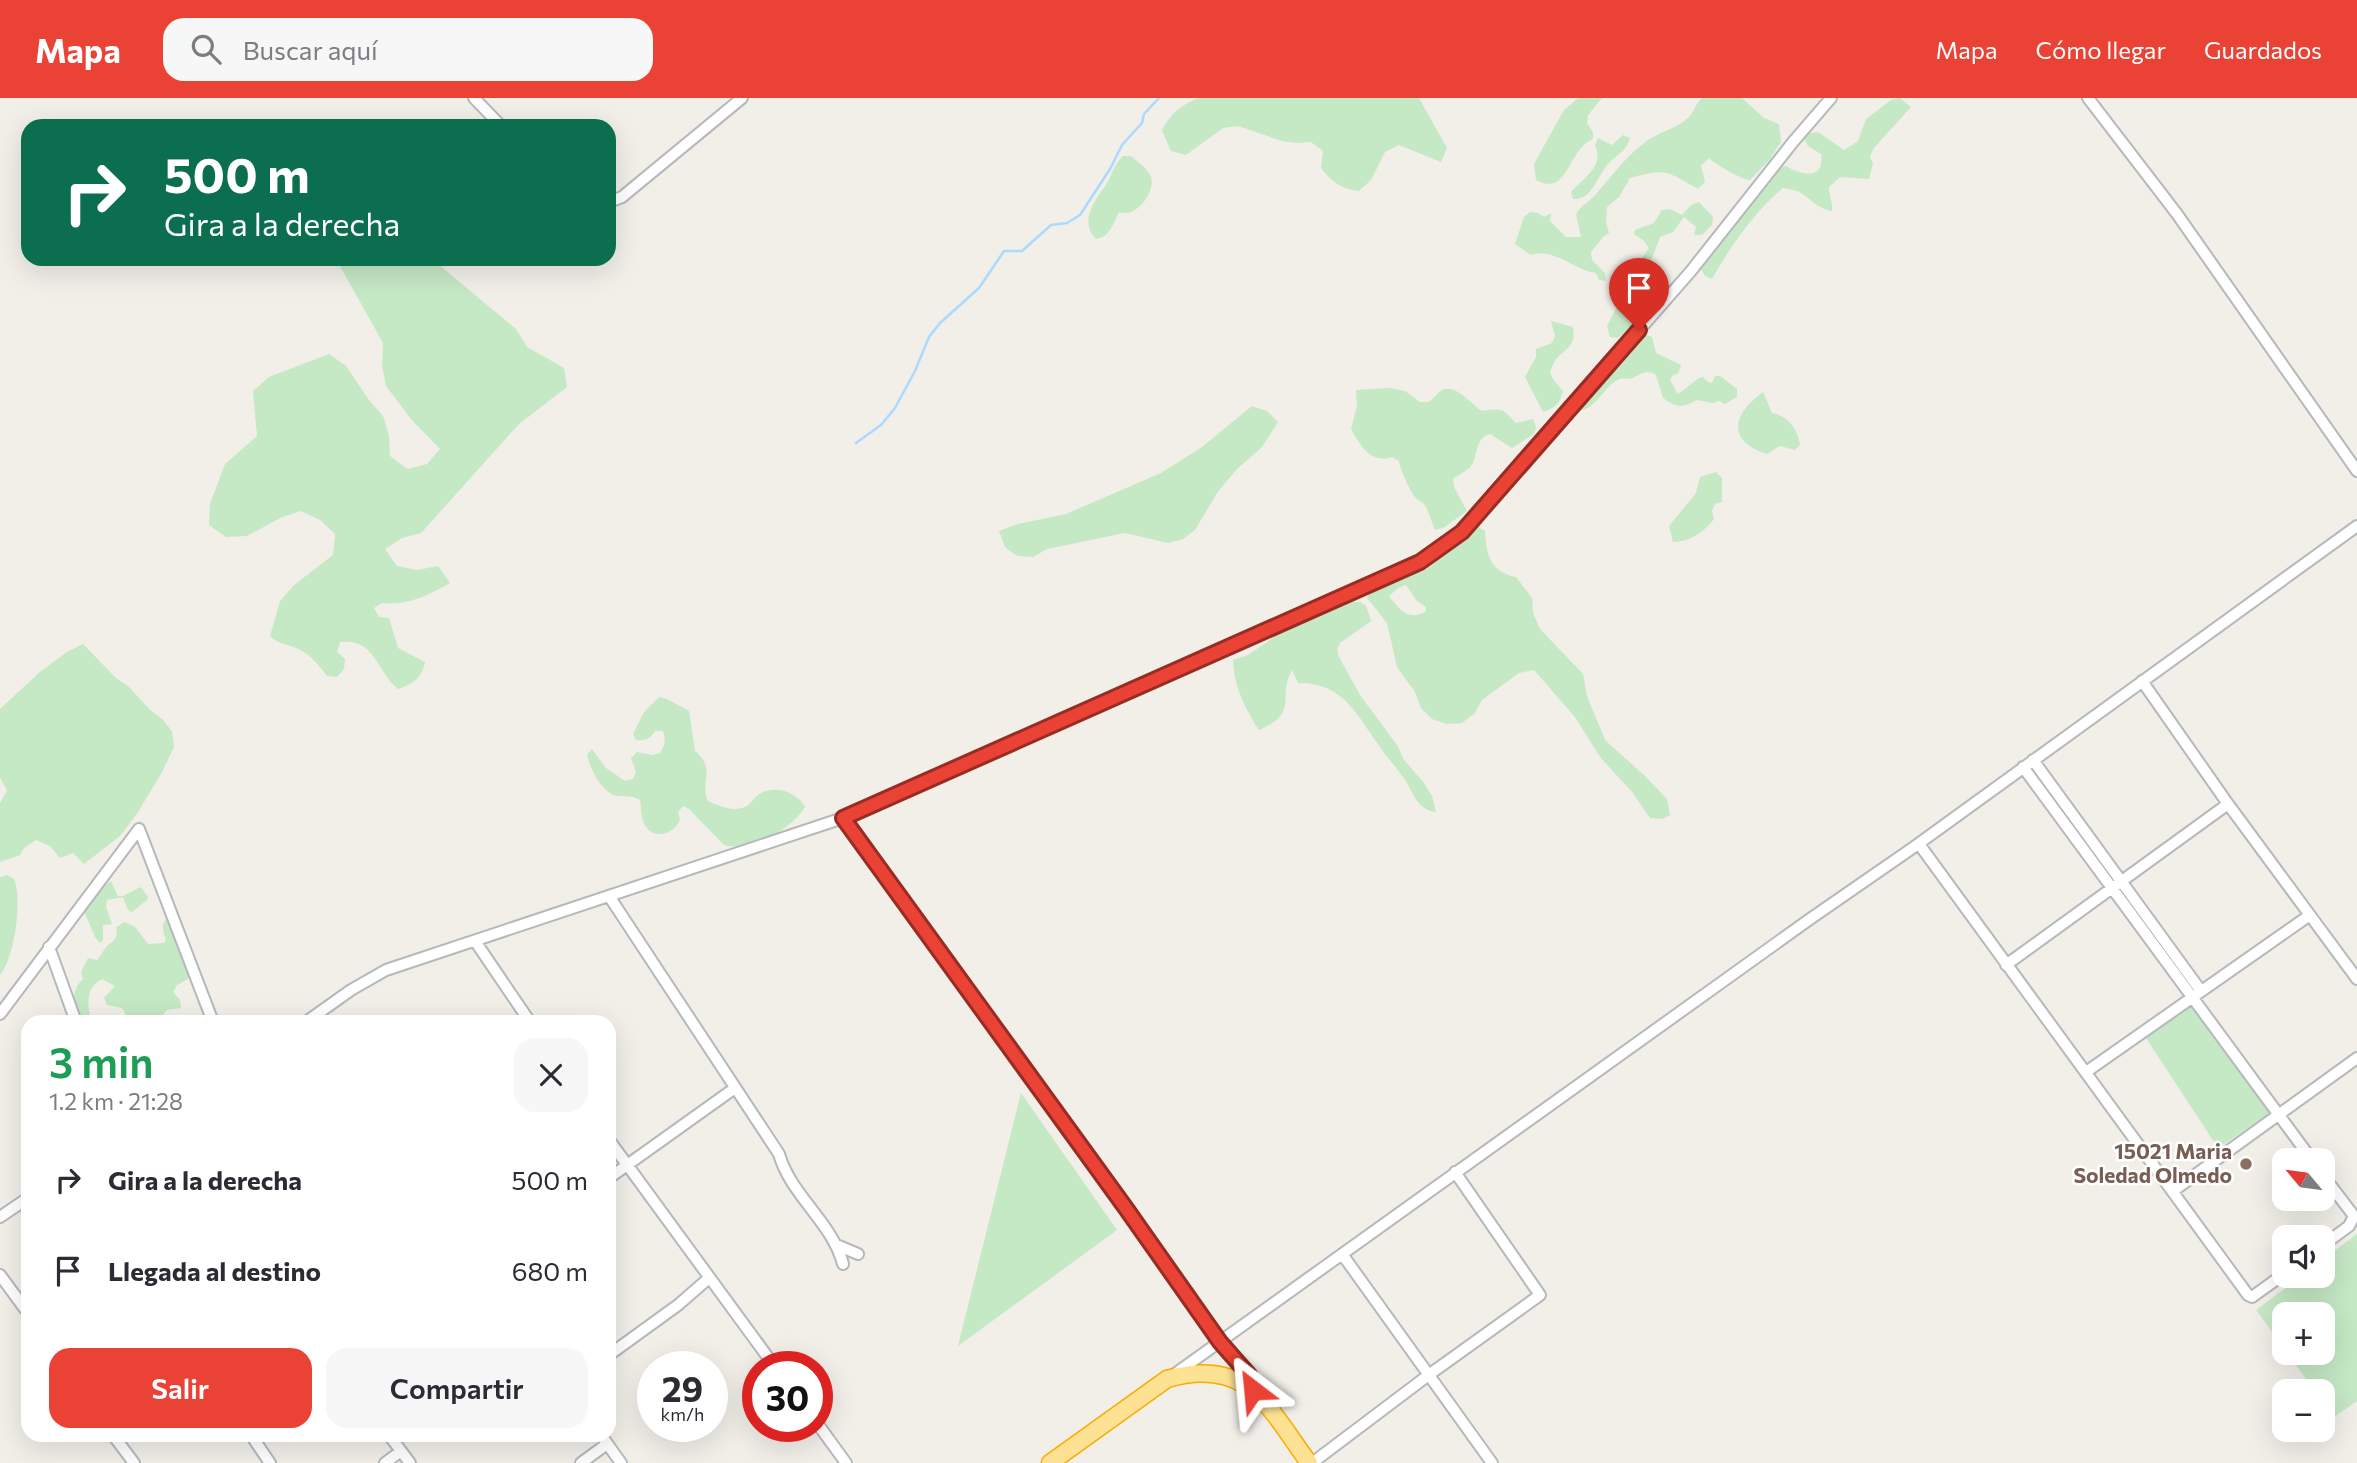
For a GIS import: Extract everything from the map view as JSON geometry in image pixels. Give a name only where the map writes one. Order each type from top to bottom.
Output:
[{"type":"highway","points":[[1050,1463],[1167,1379],[1188,1373],[1208,1374],[1244,1383],[1260,1397],[1311,1463]]},
{"type":"street","points":[[474,98],[494,119]]},
{"type":"street","points":[[616,199],[741,98]]},
{"type":"street","points":[[316,1015],[386,970],[843,818],[1420,562],[1462,532],[1691,271],[1831,98]]},
{"type":"street","points":[[2088,98],[2177,214],[2357,471]]},
{"type":"street","points":[[1167,1379],[1919,844],[2357,526]]},
{"type":"street","points":[[2142,681],[2228,804],[2357,979]]},
{"type":"street","points":[[2033,760],[2303,1148]]},
{"type":"street","points":[[2023,767],[2117,884]]},
{"type":"street","points":[[2007,965],[2228,804]]},
{"type":"street","points":[[843,818],[1220,1342],[1249,1375],[1253,1390]]},
{"type":"street","points":[[0,1014],[139,829],[210,1015]]},
{"type":"street","points":[[1919,844],[2248,1295],[2252,1297],[2272,1283]]},
{"type":"street","points":[[609,896],[779,1154],[783,1170],[792,1184],[839,1246],[843,1264]]},
{"type":"street","points":[[2086,1072],[2310,915]]},
{"type":"street","points":[[475,941],[525,1015]]},
{"type":"street","points":[[50,947],[74,1015]]},
{"type":"street","points":[[2173,1191],[2357,1058]]},
{"type":"street","points":[[616,1173],[735,1088]]},
{"type":"street","points":[[616,1150],[763,1351]]},
{"type":"street","points":[[1311,1463],[1540,1295],[1455,1172]]},
{"type":"street","points":[[2335,1191],[2354,1216],[2349,1226],[2335,1236]]},
{"type":"street","points":[[0,1217],[21,1203]]},
{"type":"street","points":[[839,1246],[858,1254]]},
{"type":"street","points":[[1342,1254],[1492,1463]]},
{"type":"street","points":[[0,1275],[21,1304]]},
{"type":"street","points":[[616,1350],[678,1305],[709,1278]]},
{"type":"street","points":[[118,1442],[134,1463]]},
{"type":"street","points":[[256,1442],[270,1463]]},
{"type":"street","points":[[394,1442],[410,1463]]},
{"type":"street","points":[[581,1463],[601,1442]]},
{"type":"street","points":[[606,1442],[621,1463]]},
{"type":"street","points":[[831,1442],[846,1463]]},
{"type":"street","points":[[385,1463],[401,1451]]},
{"type":"green space","points":[[1199,98],[1419,98],[1447,148],[1441,162],[1399,145],[1385,152],[1371,180],[1359,191],[1342,187],[1329,177],[1321,168],[1323,151],[1311,142],[1282,141],[1238,126],[1223,128],[1186,155],[1171,151],[1162,130],[1177,110]]},
{"type":"green space","points":[[1578,98],[1602,98],[1588,115],[1587,123],[1593,132],[1593,139],[1584,144],[1562,178],[1547,184],[1536,180],[1534,164],[1564,110]]},
{"type":"green space","points":[[1702,98],[1742,98],[1764,118],[1779,124],[1781,142],[1770,159],[1750,180],[1709,158],[1701,166],[1705,182],[1698,189],[1666,173],[1630,178],[1619,197],[1607,207],[1606,222],[1609,233],[1591,252],[1592,260],[1605,273],[1606,281],[1599,280],[1596,273],[1555,256],[1539,253],[1531,255],[1515,244],[1524,217],[1530,212],[1544,217],[1551,213],[1550,221],[1566,237],[1581,237],[1576,214],[1580,208],[1648,140],[1686,120]]},
{"type":"green space","points":[[1900,98],[1911,107],[1873,149],[1869,179],[1840,177],[1829,187],[1832,211],[1819,206],[1799,192],[1783,188],[1744,230],[1712,279],[1705,276],[1701,269],[1724,235],[1781,167],[1786,166],[1811,174],[1819,169],[1821,154],[1808,146],[1804,139],[1810,133],[1818,132],[1844,150],[1858,141],[1866,119],[1891,100]]},
{"type":"green space","points":[[1623,135],[1630,138],[1621,153],[1608,164],[1590,192],[1580,199],[1573,199],[1571,192],[1595,166],[1595,146],[1598,138],[1612,145]]},
{"type":"green space","points":[[1123,156],[1131,156],[1148,171],[1152,183],[1148,196],[1138,208],[1125,213],[1119,212],[1108,233],[1096,239],[1089,226],[1090,212]]},
{"type":"green space","points":[[1699,202],[1713,217],[1712,225],[1702,235],[1694,235],[1696,227],[1684,217],[1673,232],[1660,237],[1652,258],[1636,280],[1644,298],[1643,312],[1618,338],[1610,337],[1607,326],[1620,301],[1612,283],[1625,282],[1649,248],[1634,234],[1635,230],[1654,223],[1662,210],[1670,209],[1682,215],[1691,205]]},
{"type":"green space","points":[[340,266],[440,266],[516,329],[527,347],[564,368],[567,387],[519,424],[421,533],[402,538],[385,549],[397,566],[417,570],[438,566],[450,583],[418,599],[382,603],[374,608],[379,617],[389,618],[398,648],[425,662],[416,680],[398,689],[374,657],[361,645],[340,642],[337,652],[345,659],[344,669],[337,677],[327,676],[305,653],[270,636],[280,601],[294,585],[333,555],[335,534],[320,520],[301,511],[282,517],[247,536],[226,537],[209,525],[210,504],[225,464],[257,436],[253,391],[269,377],[329,354],[346,366],[383,416],[389,436],[390,456],[407,469],[427,464],[440,449],[411,419],[386,386],[382,365],[383,343]]},
{"type":"green space","points":[[1551,321],[1573,327],[1573,341],[1556,359],[1550,372],[1563,391],[1559,402],[1543,412],[1525,377],[1536,357],[1536,349],[1552,343],[1555,336]]},
{"type":"green space","points":[[1644,334],[1652,337],[1656,353],[1681,365],[1678,374],[1673,375],[1670,380],[1678,394],[1699,378],[1703,377],[1712,383],[1715,376],[1720,376],[1737,389],[1737,397],[1725,404],[1719,401],[1712,403],[1697,400],[1683,406],[1672,404],[1663,398],[1656,375],[1646,372],[1630,379],[1615,381],[1592,405],[1576,411],[1615,363]]},
{"type":"green space","points":[[1389,388],[1405,391],[1420,402],[1429,402],[1442,390],[1453,389],[1482,411],[1502,411],[1516,423],[1533,419],[1536,427],[1534,434],[1512,448],[1490,434],[1481,439],[1471,466],[1453,479],[1454,487],[1467,511],[1443,528],[1435,530],[1426,507],[1411,491],[1399,461],[1392,457],[1384,459],[1372,456],[1351,429],[1357,406],[1356,390]]},
{"type":"green space","points":[[1763,392],[1772,413],[1787,420],[1797,434],[1800,445],[1795,450],[1780,446],[1767,454],[1744,442],[1739,434],[1738,426],[1745,409]]},
{"type":"green space","points":[[1252,406],[1267,411],[1278,422],[1262,447],[1237,469],[1217,493],[1195,530],[1183,539],[1168,543],[1125,533],[1047,549],[1033,557],[1017,556],[1005,547],[999,531],[1018,524],[1066,514],[1161,473],[1202,447]]},
{"type":"green space","points":[[1716,472],[1722,478],[1722,502],[1715,504],[1712,511],[1714,519],[1696,535],[1673,542],[1669,526],[1696,493],[1700,477]]},
{"type":"green space","points":[[1478,527],[1485,531],[1491,561],[1500,571],[1516,577],[1532,598],[1533,613],[1540,629],[1583,674],[1587,696],[1605,740],[1667,799],[1670,815],[1662,819],[1650,818],[1632,792],[1600,757],[1575,717],[1534,670],[1519,673],[1494,691],[1482,700],[1475,713],[1462,723],[1447,724],[1432,719],[1421,708],[1415,692],[1397,667],[1387,623],[1367,598],[1370,591],[1391,580],[1426,570]],"holes":[[[1406,585],[1416,600],[1426,607],[1426,611],[1410,615],[1401,610],[1389,596]]]},
{"type":"green space","points":[[1352,602],[1360,602],[1366,606],[1371,621],[1340,643],[1337,650],[1339,657],[1360,695],[1397,745],[1404,760],[1424,783],[1432,796],[1436,812],[1430,811],[1417,801],[1404,778],[1356,712],[1338,694],[1313,684],[1298,683],[1292,670],[1286,688],[1284,710],[1280,717],[1259,730],[1241,697],[1233,660],[1248,655],[1277,635]]},
{"type":"green space","points":[[83,644],[162,719],[172,731],[174,747],[138,812],[120,836],[84,864],[73,853],[60,858],[50,846],[36,840],[24,848],[20,855],[0,862],[0,803],[7,790],[0,778],[0,709],[40,672]]},
{"type":"green space","points":[[659,697],[689,711],[695,751],[705,764],[708,801],[736,809],[747,806],[764,792],[784,791],[791,793],[805,807],[799,815],[781,831],[746,845],[724,845],[683,806],[678,812],[680,820],[673,829],[657,834],[648,829],[642,818],[640,800],[617,796],[606,790],[594,773],[587,755],[592,749],[606,768],[625,781],[633,779],[636,772],[631,758],[637,752],[652,755],[660,753],[664,745],[663,731],[655,731],[649,738],[642,740],[636,740],[633,734],[644,712]]},
{"type":"green space","points":[[7,875],[14,879],[17,888],[16,929],[9,956],[0,975],[0,877]]},
{"type":"green space","points":[[111,881],[118,896],[141,887],[148,897],[132,912],[128,910],[123,897],[107,900],[106,907],[112,924],[103,925],[103,940],[100,943],[84,911],[98,891]]},
{"type":"green space","points":[[174,913],[183,926],[197,974],[177,985],[173,992],[180,1000],[181,1008],[167,1010],[163,1015],[126,1015],[122,1008],[107,1005],[104,998],[115,986],[102,979],[90,993],[90,1015],[79,1015],[74,994],[83,979],[81,972],[88,958],[97,960],[115,938],[116,927],[125,922],[135,927],[148,944],[164,943],[166,939],[163,924]]},
{"type":"green space","points":[[2190,1004],[2270,1113],[2218,1148],[2146,1038]]},
{"type":"green space","points":[[1021,1093],[1117,1230],[958,1346]]},
{"type":"green space","points":[[2357,1234],[2357,1401],[2335,1416],[2335,1379],[2306,1379],[2296,1365],[2335,1365],[2335,1302],[2272,1302],[2272,1332],[2256,1310],[2286,1288],[2335,1288],[2335,1250]]},
{"type":"waterway","points":[[856,443],[881,425],[895,408],[929,337],[940,323],[979,288],[1004,251],[1022,251],[1051,225],[1067,223],[1080,215],[1122,145],[1142,123],[1144,114],[1159,98]]},
{"type":"place","name":"15021 Maria Soledad Olmedo","points":[[2246,1164]]},
{"type":"route","points":[[1253,1390],[1249,1375],[1220,1342],[843,818],[1420,562],[1462,532],[1639,330]]}]
